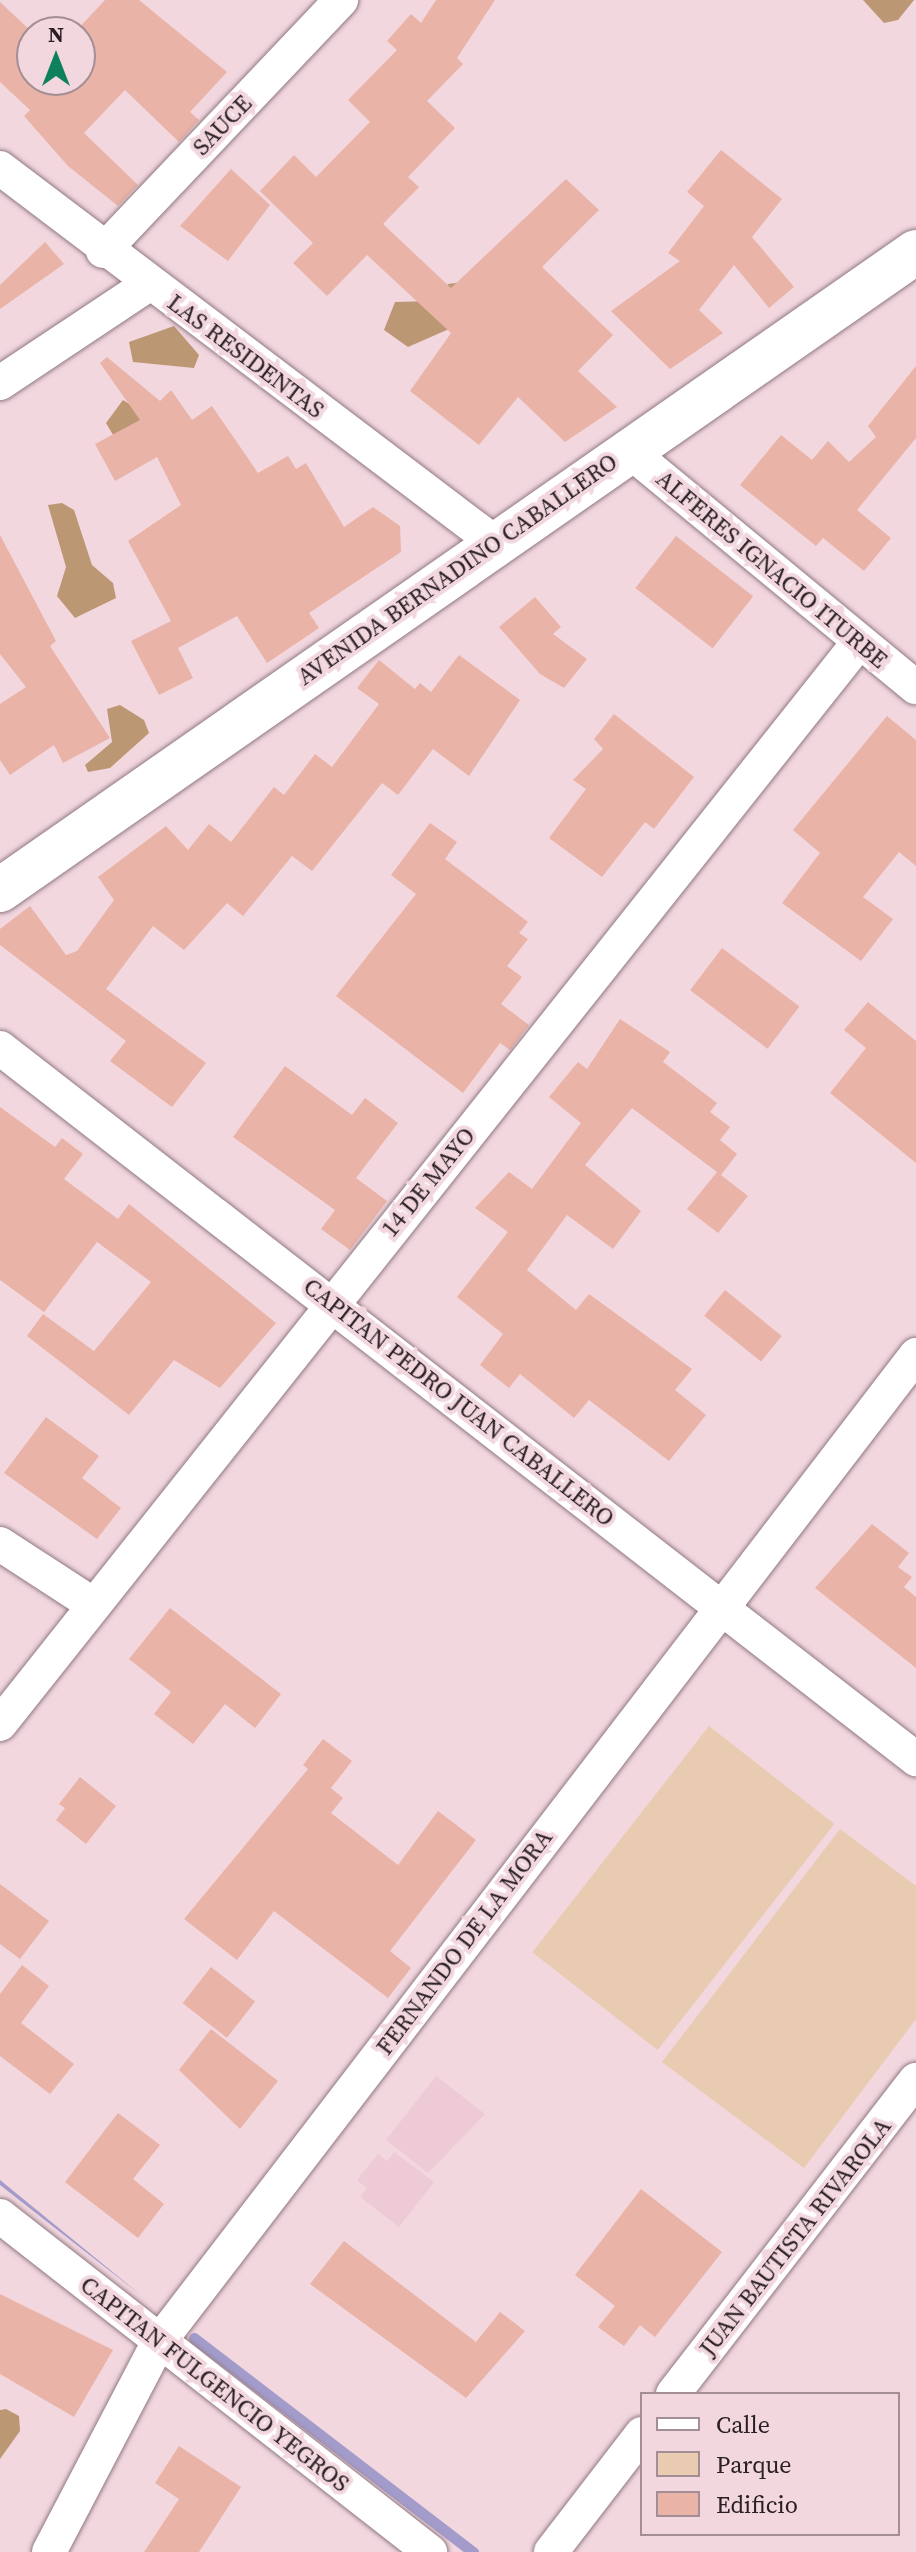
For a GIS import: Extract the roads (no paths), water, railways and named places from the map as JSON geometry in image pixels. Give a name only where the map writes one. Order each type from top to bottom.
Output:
[{"type":"street","name":"SAUCE","points":[[103,251],[341,0]]},
{"type":"street","name":"LAS RESIDENTAS","points":[[0,168],[103,251],[494,542]]},
{"type":"street","name":"AVENIDA BERNADINO CABALLERO","points":[[0,890],[494,542],[916,252]]},
{"type":"street","points":[[0,383],[149,284]]},
{"type":"street","name":"ALFERES IGNACIO ITURBE","points":[[628,450],[916,687]]},
{"type":"street","name":"14 DE MAYO","points":[[0,1724],[330,1304],[859,642]]},
{"type":"street","name":"CAPITAN PEDRO JUAN CABALLERO","points":[[0,1048],[722,1605],[916,1759]]},
{"type":"street","name":"FERNANDO DE LA MORA","points":[[49,2552],[159,2342],[916,1355]]},
{"type":"street","points":[[0,1544],[94,1605]]},
{"type":"street","name":"JUAN BAUTISTA RIVAROLA","points":[[675,2392],[916,2080]]},
{"type":"street","name":"CAPITAN FULGENCIO YEGROS","points":[[0,2216],[430,2552]]},
{"type":"street","points":[[551,2552],[640,2437]]},
{"type":"waterway","points":[[194,2338],[473,2552]]}]
